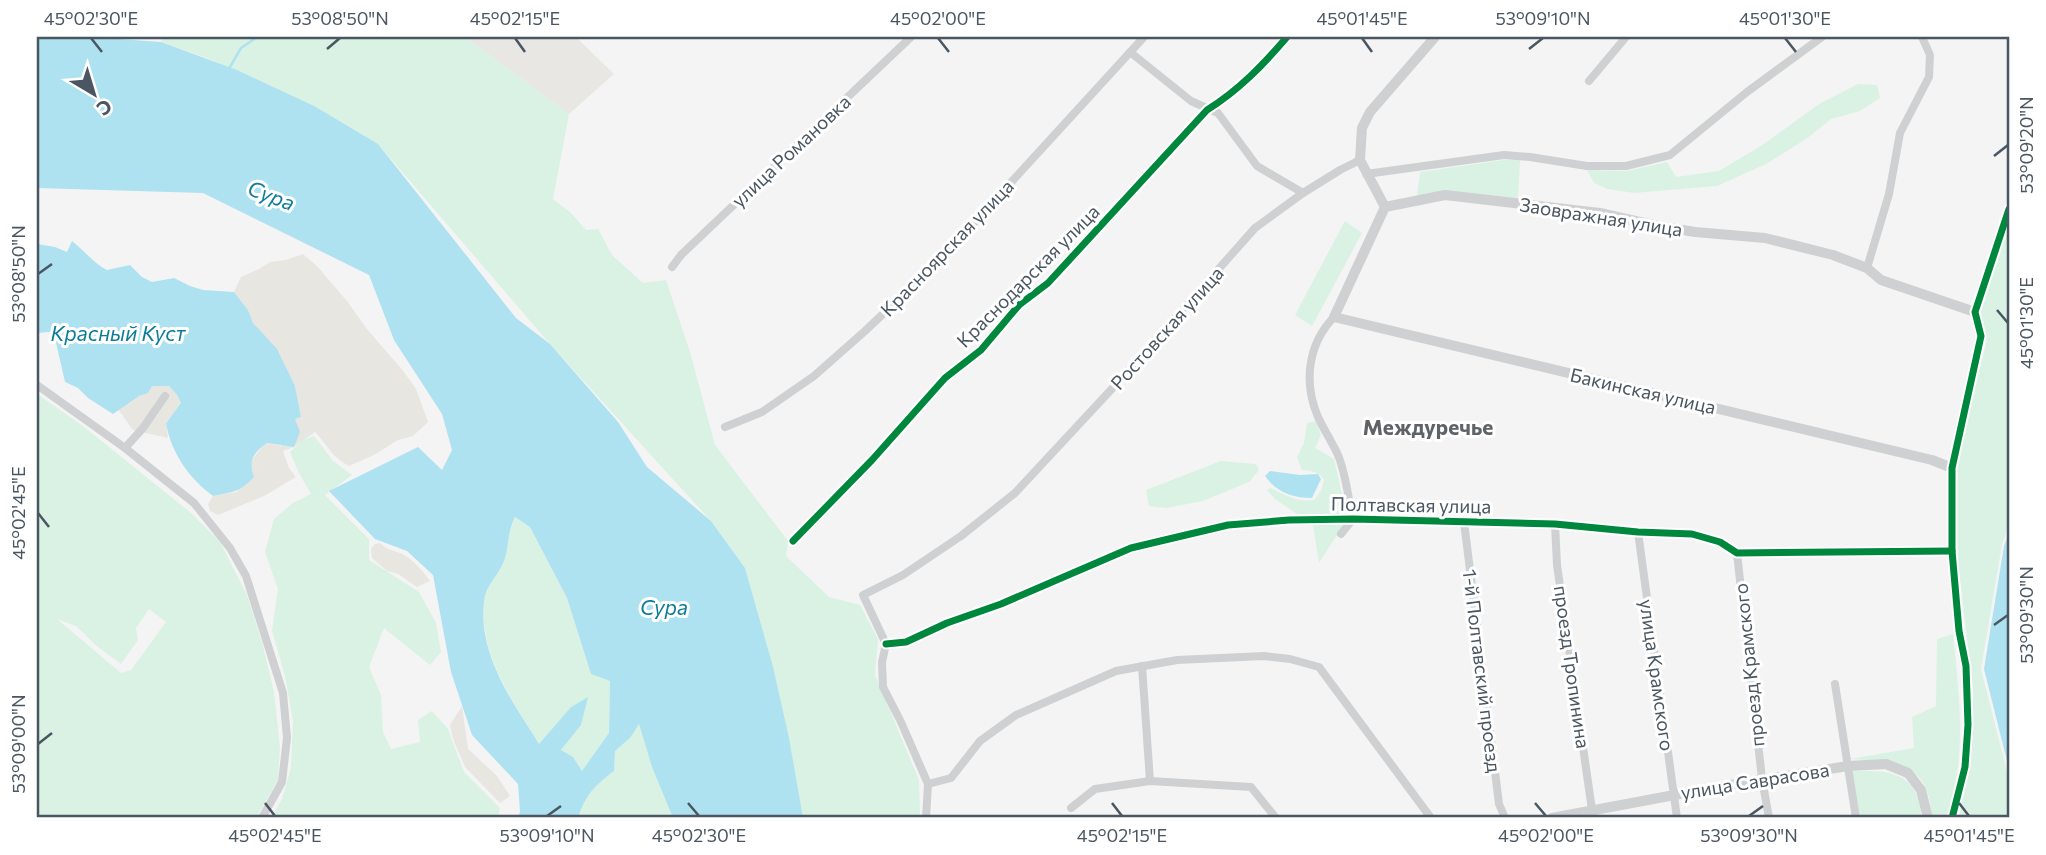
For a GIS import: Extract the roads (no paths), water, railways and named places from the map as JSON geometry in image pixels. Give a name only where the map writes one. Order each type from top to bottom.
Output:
[{"type":"street","name":"улица Романовка","points":[[673,267],[681,255],[911,37]]},
{"type":"street","name":"Красноярская улица","points":[[725,427],[762,412],[814,376],[865,331],[940,260],[1144,37]]},
{"type":"street","name":"Краснодарская улица","points":[[793,541],[872,460],[945,378],[981,350],[1019,305],[1048,284],[1207,110],[1230,96],[1262,66],[1287,37]]},
{"type":"street","points":[[1334,317],[1385,207],[1360,160],[1362,128],[1370,112],[1435,37]]},
{"type":"street","points":[[1589,81],[1626,37]]},
{"type":"street","points":[[1366,174],[1504,155],[1587,166],[1626,166],[1670,155],[1746,92],[1822,37]]},
{"type":"street","points":[[1867,268],[1889,194],[1900,133],[1929,77],[1930,55],[1922,37]]},
{"type":"street","points":[[1130,52],[1191,101],[1218,113],[1257,166],[1303,193]]},
{"type":"street","name":"Ростовская улица","points":[[886,644],[863,594],[903,575],[961,536],[1015,493],[1122,378],[1255,228],[1303,193],[1360,160]]},
{"type":"street","name":"Заовражная улица","points":[[1385,207],[1445,195],[1600,213],[1695,232],[1765,238],[1833,255],[1867,268],[1881,280],[1975,312]]},
{"type":"street","points":[[1951,818],[1965,767],[1968,725],[1966,666],[1959,631],[1952,551],[1952,468],[1981,336],[1975,312],[2009,209]]},
{"type":"street","name":"Бакинская улица","points":[[1334,317],[1933,460],[1952,468]]},
{"type":"street","name":"Полтавская улица","points":[[1334,317],[1321,330],[1309,366],[1309,390],[1317,415],[1339,457],[1353,519]]},
{"type":"street","points":[[37,385],[125,448],[194,503],[230,548],[246,576],[283,693],[287,738],[282,782],[262,818]]},
{"type":"street","points":[[125,448],[165,396]]},
{"type":"street","points":[[1341,534],[1353,519]]},
{"type":"street","name":"Полтавская улица","points":[[886,644],[905,642],[1131,548],[1228,525],[1353,519],[1555,524],[1692,534],[1720,542],[1737,553],[1952,551]]},
{"type":"street","name":"1-й Полтавский проезд","points":[[1464,522],[1499,804],[1505,818]]},
{"type":"street","name":"проезд Тропинина","points":[[1555,524],[1557,565],[1592,810]]},
{"type":"street","name":"улица Крамского","points":[[1638,532],[1677,818]]},
{"type":"street","name":"проезд Крамского","points":[[1737,553],[1762,779],[1769,818]]},
{"type":"street","points":[[886,644],[882,662],[883,688],[928,784],[926,818]]},
{"type":"street","points":[[928,784],[951,778],[980,741],[1016,715],[1116,671],[1177,660],[1264,656],[1290,659],[1319,667],[1431,818]]},
{"type":"street","points":[[1142,666],[1150,781]]},
{"type":"street","points":[[1835,684],[1856,818]]},
{"type":"street","name":"улица Саврасова","points":[[1552,818],[1762,779],[1847,766],[1886,764],[1908,773],[1921,790],[1928,818]]},
{"type":"street","points":[[1071,808],[1095,789],[1150,781],[1251,787],[1276,818]]},
{"type":"water","name":"Сура","points":[[37,37],[91,37],[161,42],[237,70],[314,106],[378,144],[516,318],[550,344],[618,422],[647,467],[711,521],[745,568],[773,667],[803,818],[673,818],[652,767],[639,724],[630,738],[615,751],[614,771],[592,792],[578,818],[518,818],[518,784],[472,735],[451,672],[433,575],[407,551],[375,539],[329,491],[418,447],[442,470],[452,450],[442,414],[394,340],[369,275],[203,193],[37,188]],"holes":[[[515,517],[530,527],[567,598],[591,674],[610,681],[609,733],[582,771],[573,757],[561,750],[581,725],[588,697],[571,707],[539,744],[507,693],[485,636],[485,596],[503,563]]]},
{"type":"water","name":"Красный Куст","points":[[72,241],[107,270],[130,265],[142,277],[152,282],[174,278],[203,290],[234,292],[248,310],[253,323],[277,349],[295,386],[301,417],[295,419],[300,432],[294,447],[267,443],[253,458],[254,477],[249,482],[236,491],[213,496],[189,473],[172,445],[166,423],[181,403],[169,386],[152,386],[148,393],[113,414],[78,388],[65,382],[54,334],[37,333],[37,244],[67,252]]},
{"type":"water","points":[[1270,471],[1300,475],[1318,474],[1321,479],[1312,498],[1298,497],[1274,486],[1265,476]]},
{"type":"water","points":[[2009,533],[2009,769],[1984,669],[2004,546]]},
{"type":"waterway","points":[[230,67],[241,48],[257,37]]},
{"type":"district","name":"Междуречье","points":[[1428,428]]}]
